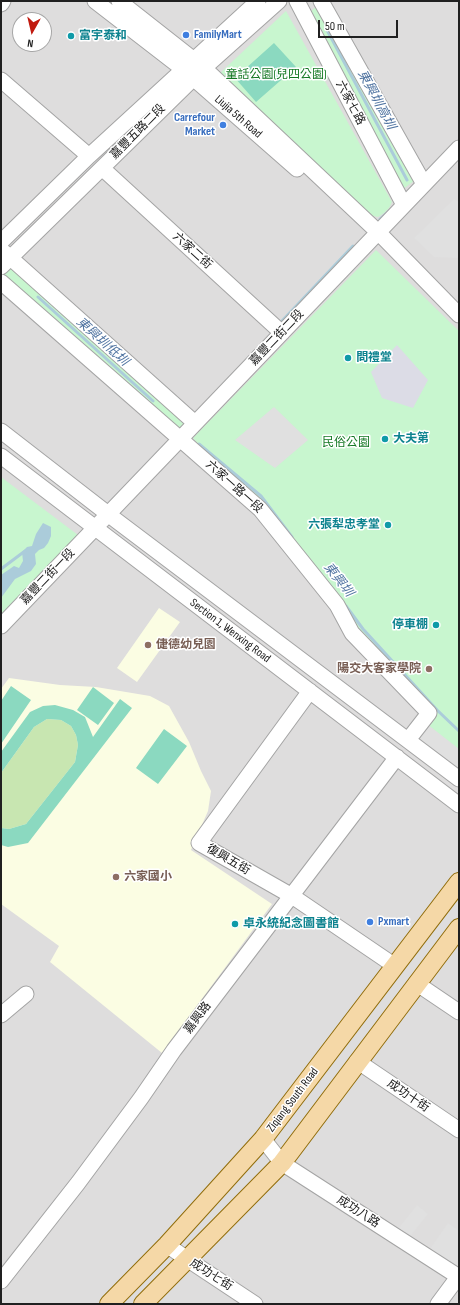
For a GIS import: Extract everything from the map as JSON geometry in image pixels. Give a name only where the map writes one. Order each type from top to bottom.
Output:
[{"type":"main road","name":"Ziqiang South Road","points":[[109,1304],[167,1245],[263,1139],[459,882]]},
{"type":"main road","points":[[143,1304],[282,1163],[416,983],[459,928]]},
{"type":"street","name":"Liujia 5th Road","points":[[95,1],[194,68]]},
{"type":"street","name":"Liujia 5th Road","points":[[119,1],[379,233],[459,315]]},
{"type":"street","name":"嘉豐五路二段","points":[[4,258],[102,168],[258,1]]},
{"type":"street","name":"嘉豐五路二段","points":[[1,242],[89,156],[194,68],[279,1]]},
{"type":"street","name":"六家七路","points":[[297,1],[404,205]]},
{"type":"street","name":"六家七路","points":[[321,1],[424,184]]},
{"type":"street","points":[[1,80],[89,156]]},
{"type":"street","name":"嘉豐二街二段","points":[[94,528],[459,148]]},
{"type":"street","name":"六家二街","points":[[102,168],[282,333]]},
{"type":"street","points":[[4,258],[195,423]]},
{"type":"street","name":"六家一路一段","points":[[1,282],[260,508],[337,605],[352,633],[430,714],[408,740]]},
{"type":"street","name":"Section 1, Wenxing Road","points":[[1,431],[108,514],[459,779]]},
{"type":"street","name":"Section 1, Wenxing Road","points":[[1,456],[459,805]]},
{"type":"street","name":"嘉豐二街一段","points":[[1,626],[94,528]]},
{"type":"street","name":"復興五街","points":[[310,691],[199,843],[292,896],[395,966]]},
{"type":"street","name":"嘉興路","points":[[1,1281],[82,1177],[174,1050],[397,757]]},
{"type":"street","points":[[416,983],[459,1012]]},
{"type":"street","points":[[1,1015],[26,994]]},
{"type":"street","name":"成功十街","points":[[358,1062],[459,1130]]},
{"type":"street","name":"成功八路","points":[[263,1139],[282,1163],[459,1277]]},
{"type":"street","name":"成功七街","points":[[167,1245],[255,1304]]},
{"type":"street","points":[[438,1304],[459,1277]]},
{"type":"shaded area","points":[[1,1],[459,1],[459,1304],[1,1304]]},
{"type":"shaded area","points":[[454,199],[459,202],[459,258],[434,257],[414,238]]},
{"type":"shaded area","points":[[397,345],[428,380],[413,408],[382,398],[371,372]]},
{"type":"shaded area","points":[[274,407],[308,440],[275,468],[235,440]]},
{"type":"shaded area","name":"倢德幼兒園","points":[[159,608],[180,622],[137,682],[117,668]]},
{"type":"shaded area","name":"六家國小","points":[[9,678],[60,685],[96,687],[150,696],[169,706],[189,742],[211,791],[208,811],[191,850],[272,904],[162,1053],[50,962],[59,946],[1,904],[1,689]]},
{"type":"shaded area","points":[[427,724],[459,749],[459,774],[415,740]]},
{"type":"shaded area","points":[[417,1205],[428,1214],[408,1239],[397,1230]]},
{"type":"shaded area","points":[[448,1223],[459,1231],[459,1268],[430,1249]]},
{"type":"green space","points":[[318,5],[414,181],[403,189],[309,13]]},
{"type":"green space","name":"童話公園(兒四公園)","points":[[286,11],[392,202],[389,208],[378,217],[369,215],[219,74]]},
{"type":"green space","points":[[274,43],[296,67],[256,102],[235,78]]},
{"type":"green space","name":"民俗公園","points":[[376,250],[459,331],[459,779],[408,740],[429,714],[193,438]]},
{"type":"green space","points":[[11,265],[188,424],[179,433],[1,275]]},
{"type":"green space","points":[[1,477],[78,535],[1,617]]},
{"type":"green space","points":[[11,686],[31,700],[1,744],[1,701]]},
{"type":"green space","points":[[93,687],[114,703],[98,725],[77,710]]},
{"type":"green space","points":[[120,699],[132,708],[28,843],[8,847],[1,845],[1,828],[9,829],[26,824],[75,762],[78,745],[76,735],[71,726],[61,720],[47,719],[34,727],[1,773],[1,752],[30,712],[43,706],[55,705],[73,710],[85,717],[93,737]]},
{"type":"green space","points":[[47,719],[61,720],[71,726],[76,735],[78,745],[75,762],[26,824],[9,829],[1,828],[1,773],[34,727]]},
{"type":"green space","points":[[164,729],[187,746],[158,784],[136,768]]},
{"type":"water","points":[[43,523],[51,527],[51,536],[48,543],[44,548],[35,554],[36,564],[31,571],[15,579],[1,598],[1,575],[14,566],[19,568],[23,561],[22,552],[27,547],[32,546],[36,534]]},
{"type":"waterway","name":"東興圳高圳","points":[[327,30],[407,180]]},
{"type":"waterway","name":"東興圳高圳","points":[[380,219],[389,211]]},
{"type":"waterway","name":"東興圳高圳","points":[[282,321],[353,246]]},
{"type":"waterway","name":"東興圳低圳","points":[[38,297],[153,401]]},
{"type":"waterway","name":"東興圳","points":[[199,444],[261,496],[292,537]]},
{"type":"waterway","points":[[1,569],[25,551]]},
{"type":"waterway","name":"東興圳","points":[[346,606],[363,629],[437,710],[459,731]]},
{"type":"place","name":"FamilyMart","points":[[186,35]]},
{"type":"place","name":"富宇泰和","points":[[71,36]]},
{"type":"place","name":"Carrefour Market","points":[[223,125]]},
{"type":"place","name":"問禮堂","points":[[348,358]]},
{"type":"place","name":"大夫第","points":[[385,439]]},
{"type":"place","name":"六張犁忠孝堂","points":[[388,525]]},
{"type":"place","name":"停車棚","points":[[436,625]]},
{"type":"place","name":"倢德幼兒園","points":[[148,645]]},
{"type":"place","name":"陽交大客家學院","points":[[429,669]]},
{"type":"place","name":"六家國小","points":[[116,877]]},
{"type":"place","name":"Pxmart","points":[[370,922]]},
{"type":"place","name":"卓永統紀念圖書館","points":[[235,924]]}]
